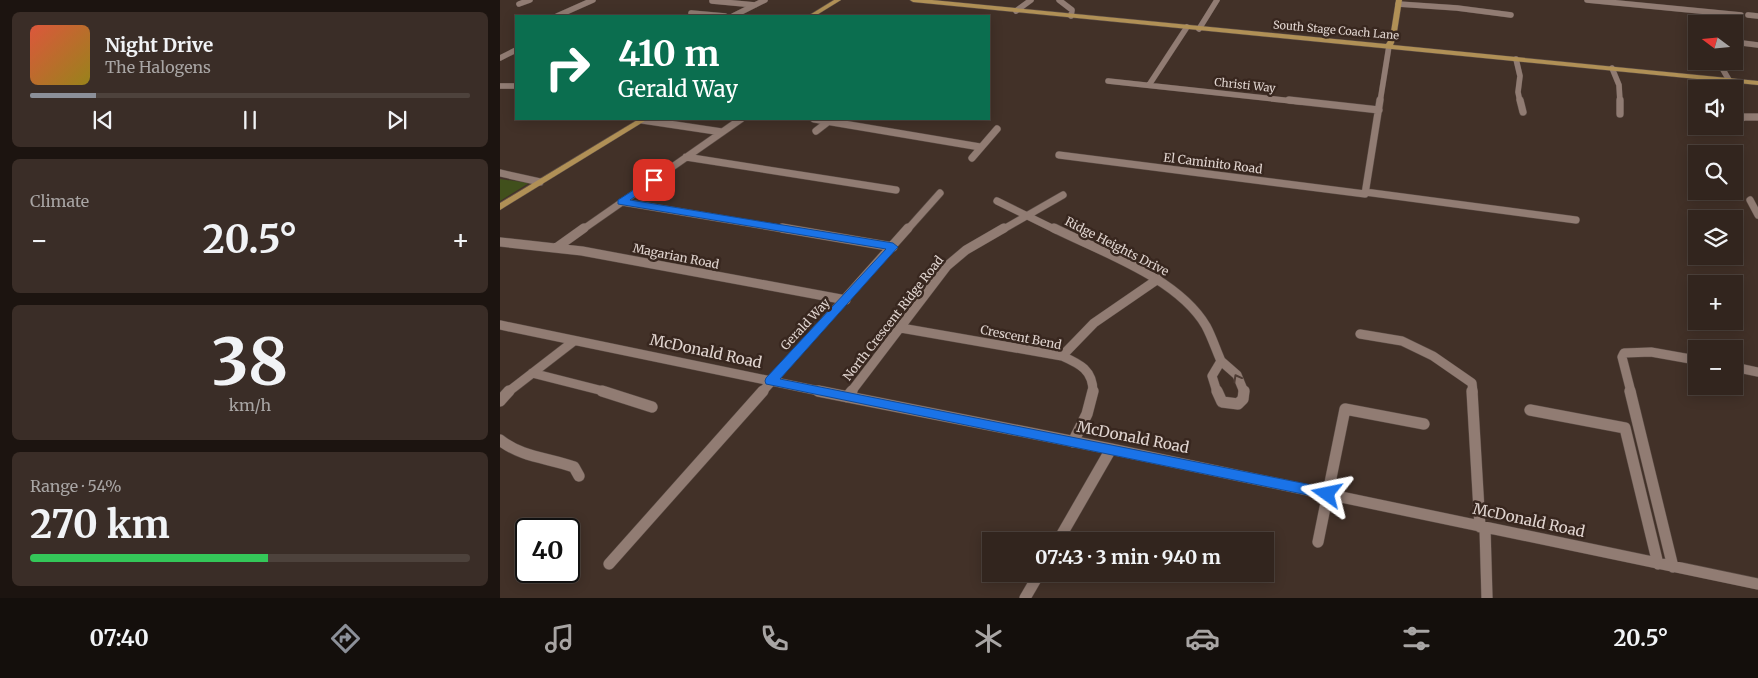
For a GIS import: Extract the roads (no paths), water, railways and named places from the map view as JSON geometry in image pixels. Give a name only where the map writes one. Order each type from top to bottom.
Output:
[{"type":"main road","points":[[813,15],[838,0]]},
{"type":"main road","name":"South Stage Coach Lane","points":[[913,0],[1729,80]]},
{"type":"main road","points":[[1389,46],[1393,38],[1398,2]]},
{"type":"main road","name":"South Stage Coach Lane","points":[[1743,81],[1758,83]]},
{"type":"main road","points":[[500,207],[641,120]]},
{"type":"street","points":[[519,4],[530,0]]},
{"type":"street","points":[[559,15],[593,0]]},
{"type":"street","points":[[735,15],[765,0]]},
{"type":"street","points":[[1016,10],[1031,0]]},
{"type":"street","points":[[1059,0],[1072,10],[1071,16]]},
{"type":"street","points":[[1199,28],[1217,0]]},
{"type":"street","points":[[1587,0],[1741,15]]},
{"type":"street","points":[[712,1],[756,5]]},
{"type":"street","points":[[1683,1],[1689,10]]},
{"type":"street","points":[[1398,2],[1511,15]]},
{"type":"street","points":[[691,13],[714,15]]},
{"type":"street","points":[[1748,15],[1758,16]]},
{"type":"street","points":[[1149,85],[1186,27]]},
{"type":"street","points":[[1743,43],[1758,45]]},
{"type":"street","points":[[1365,193],[1389,46]]},
{"type":"street","points":[[500,58],[515,50]]},
{"type":"street","points":[[1516,59],[1520,76],[1518,92],[1523,112]]},
{"type":"street","points":[[1612,68],[1619,85],[1620,114]]},
{"type":"street","points":[[1723,70],[1729,80]]},
{"type":"street","name":"Christi Way","points":[[1108,81],[1379,110]]},
{"type":"street","points":[[500,86],[515,86]]},
{"type":"street","points":[[1743,118],[1758,117]]},
{"type":"street","points":[[649,120],[722,132]]},
{"type":"street","points":[[556,248],[740,120]]},
{"type":"street","points":[[822,120],[980,148]]},
{"type":"street","points":[[816,130],[829,121]]},
{"type":"street","points":[[972,158],[997,129]]},
{"type":"street","name":"El Caminito Road","points":[[1059,155],[1576,220]]},
{"type":"street","points":[[686,157],[896,190]]},
{"type":"street","points":[[500,173],[540,182]]},
{"type":"street","name":"Gerald Way","points":[[610,564],[940,193]]},
{"type":"street","name":"North Crescent Ridge Road","points":[[847,398],[956,257],[1063,194]]},
{"type":"street","points":[[1750,200],[1758,215]]},
{"type":"street","name":"Ridge Heights Drive","points":[[997,201],[1158,279],[1173,289],[1195,311],[1206,326],[1221,361],[1237,375],[1244,392],[1243,400],[1238,404],[1222,402],[1218,395],[1212,376],[1221,361]]},
{"type":"street","points":[[622,202],[893,247]]},
{"type":"street","name":"Magarian Road","points":[[500,242],[582,251],[846,300]]},
{"type":"street","points":[[1062,356],[1074,340],[1098,320],[1158,279]]},
{"type":"street","name":"McDonald Road","points":[[500,325],[847,398],[1111,449],[1758,584]]},
{"type":"street","name":"Crescent Bend","points":[[901,328],[1062,356],[1084,366],[1094,384],[1093,398],[1074,442]]},
{"type":"street","points":[[1360,334],[1402,342],[1434,356],[1472,383],[1488,598]]},
{"type":"street","points":[[500,401],[514,386],[574,341]]},
{"type":"street","points":[[1673,567],[1622,357],[1624,352],[1632,351],[1688,359]]},
{"type":"street","points":[[1743,369],[1758,372]]},
{"type":"street","points":[[532,373],[613,394],[652,407]]},
{"type":"street","points":[[1318,542],[1345,409],[1424,424]]},
{"type":"street","points":[[1530,410],[1625,428],[1658,564]]},
{"type":"street","points":[[500,440],[510,448],[541,458],[553,459],[574,467],[580,476]]},
{"type":"street","points":[[1063,532],[1111,449]]},
{"type":"street","points":[[1025,598],[1034,582]]}]
